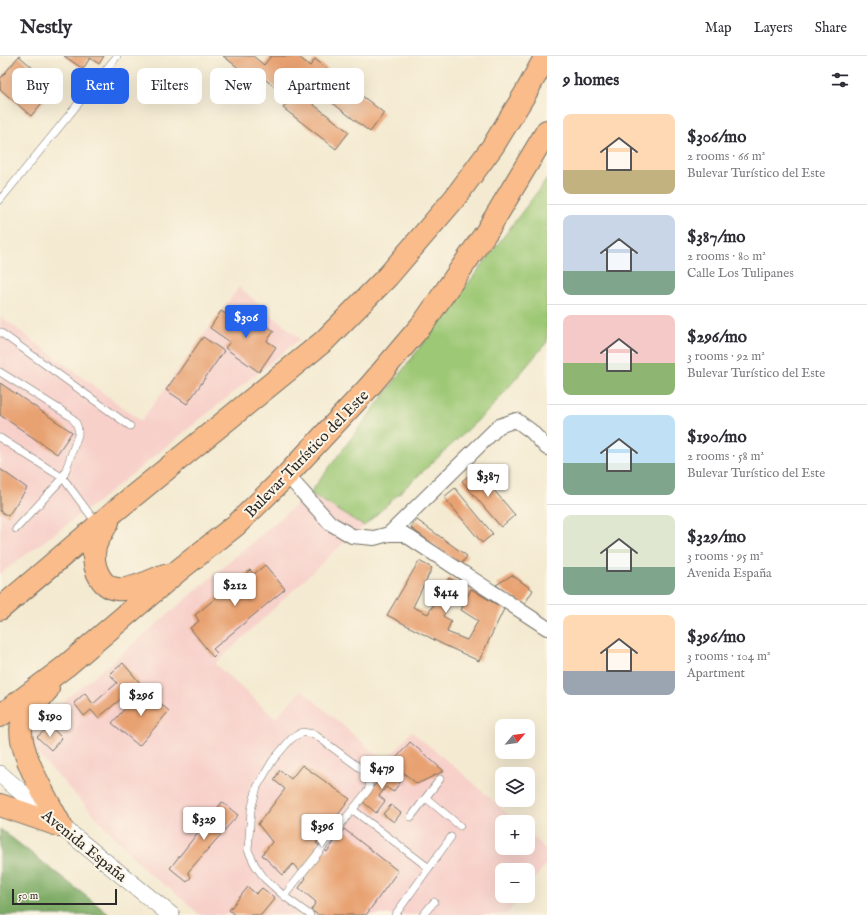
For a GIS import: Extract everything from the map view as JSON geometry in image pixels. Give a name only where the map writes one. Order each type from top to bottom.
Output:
[{"type":"highway","points":[[3,606],[114,511],[324,341],[388,276],[454,199],[493,146],[540,61]]},
{"type":"highway","name":"Bulevar Turístico del Este","points":[[0,716],[66,666],[179,570],[236,525],[287,475],[369,387],[425,321],[487,231],[547,131]]},
{"type":"highway","points":[[114,511],[95,548],[94,563],[104,584],[111,588],[125,588],[179,570]]},
{"type":"highway","points":[[61,826],[26,759],[22,742],[22,723],[66,666]]},
{"type":"highway","points":[[0,805],[61,826]]},
{"type":"street","points":[[389,534],[499,426],[516,420],[531,431],[547,448]]},
{"type":"street","points":[[287,475],[330,523],[352,536],[374,538],[389,534],[404,534],[547,628]]},
{"type":"street","name":"Avenida España","points":[[0,774],[61,826],[171,915]]},
{"type":"lane","points":[[0,200],[117,56]]},
{"type":"lane","points":[[0,332],[130,426]]},
{"type":"lane","points":[[0,372],[70,416],[77,423],[79,428],[62,478],[16,529]]},
{"type":"lane","points":[[0,438],[62,478],[98,525]]},
{"type":"lane","points":[[284,896],[369,789],[370,781],[364,771],[314,734],[302,732],[291,739],[273,760],[257,787],[251,810],[248,850],[255,865],[265,879],[284,896],[310,915]]},
{"type":"lane","points":[[411,817],[440,779]]},
{"type":"lane","points":[[426,798],[460,826]]},
{"type":"lane","points":[[353,810],[429,868]]},
{"type":"lane","points":[[395,915],[451,837]]},
{"type":"lane","points":[[424,915],[434,902]]},
{"type":"shaded area","points":[[239,287],[300,339],[100,500],[0,574],[0,316],[141,421]]},
{"type":"shaded area","points":[[310,493],[364,526],[339,547],[215,664],[275,718],[302,690],[386,763],[411,731],[468,778],[495,803],[495,807],[500,807],[508,815],[495,815],[495,855],[535,855],[535,839],[547,850],[547,863],[535,879],[535,863],[495,863],[495,903],[515,903],[506,915],[200,915],[174,892],[147,872],[32,748],[32,727],[131,646]]},
{"type":"green space","points":[[547,179],[547,342],[490,409],[364,526],[310,493]]},
{"type":"green space","points":[[0,829],[12,838],[110,915],[0,915]]},
{"type":"building","points":[[19,56],[33,68],[12,68],[12,99],[0,89],[0,79]]},
{"type":"building","points":[[64,56],[104,56],[99,64],[90,58],[84,68]]},
{"type":"building","points":[[223,56],[253,56],[264,65],[271,56],[298,56],[310,66],[315,59],[326,68],[274,68],[274,86],[266,80],[266,68],[239,68]]},
{"type":"building","points":[[364,97],[384,113],[370,132],[334,104],[364,104]]},
{"type":"building","points":[[17,104],[41,104],[31,116]]},
{"type":"building","points":[[286,104],[313,104],[349,132],[336,149],[283,108]]},
{"type":"building","points":[[221,311],[232,318],[235,314],[245,321],[250,314],[274,331],[267,341],[276,347],[259,372],[225,348],[230,342],[210,328]]},
{"type":"building","points":[[203,337],[224,351],[187,404],[166,390]]},
{"type":"building","points":[[0,383],[72,432],[57,454],[0,415]]},
{"type":"building","points":[[0,469],[27,488],[8,516],[0,511]]},
{"type":"building","points":[[476,469],[515,515],[501,527],[462,481]]},
{"type":"building","points":[[455,488],[493,534],[482,543],[444,497]]},
{"type":"building","points":[[417,520],[467,556],[461,565],[411,528]]},
{"type":"building","points":[[419,561],[432,568],[413,607],[428,614],[449,578],[461,586],[443,616],[451,621],[447,632],[467,640],[478,621],[461,610],[471,589],[504,609],[479,661],[442,644],[387,615]]},
{"type":"building","points":[[265,565],[285,589],[213,649],[217,653],[213,657],[190,628],[199,621],[195,615],[250,570],[254,574]]},
{"type":"building","points":[[512,575],[533,590],[524,605],[496,585]]},
{"type":"building","points":[[123,663],[140,683],[98,718],[91,710],[84,716],[74,703],[85,693],[93,704],[117,683],[110,674]]},
{"type":"building","points":[[143,688],[169,711],[139,746],[112,723]]},
{"type":"building","points":[[50,726],[62,738],[51,750],[37,737]]},
{"type":"building","points":[[410,742],[444,771],[417,784],[392,763]]},
{"type":"building","points":[[302,765],[350,799],[316,843],[327,852],[344,829],[398,871],[366,915],[318,915],[311,910],[316,902],[299,888],[306,878],[293,864],[283,875],[262,855],[272,842],[258,824],[285,789],[274,780],[280,770],[291,779]]},
{"type":"building","points":[[388,768],[402,780],[393,792],[386,787],[379,796],[385,801],[376,813],[362,801]]},
{"type":"building","points":[[222,802],[238,815],[188,872],[191,877],[187,882],[170,868]]},
{"type":"building","points":[[391,805],[401,813],[394,822],[383,814]]},
{"type":"building","points":[[248,887],[256,894],[262,888],[275,898],[261,915],[235,915],[229,910]]}]
